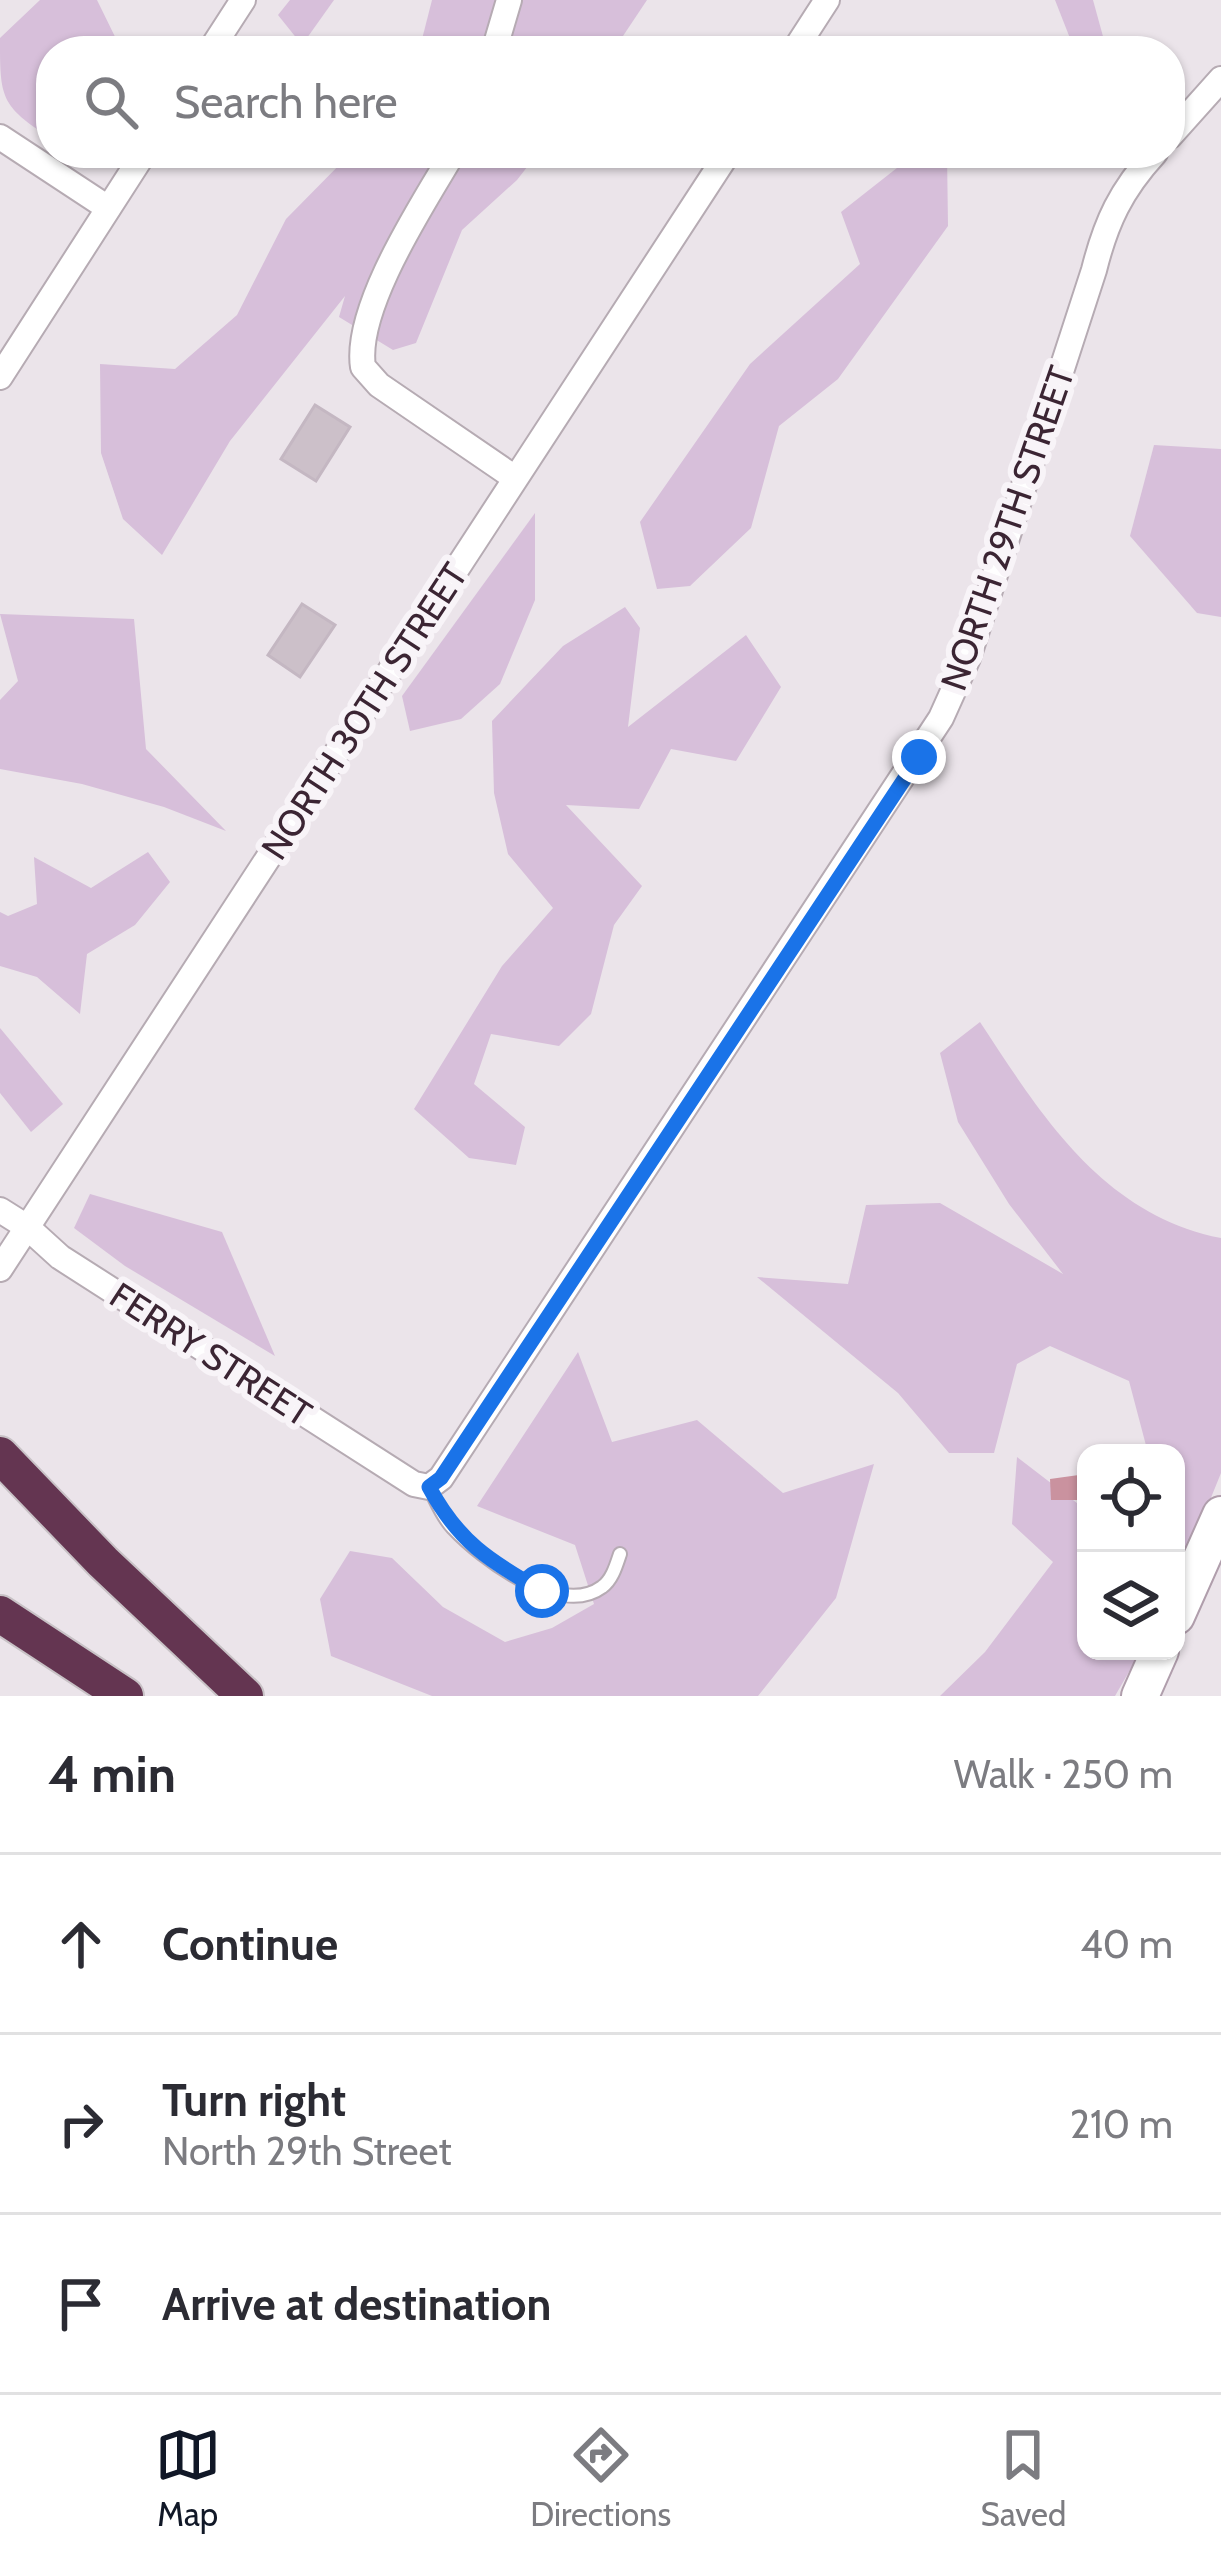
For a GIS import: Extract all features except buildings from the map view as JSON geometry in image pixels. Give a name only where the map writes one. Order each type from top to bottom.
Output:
[{"type":"highway","points":[[0,1456],[103,1562],[245,1696]]},
{"type":"highway","points":[[0,1614],[125,1696]]},
{"type":"street","points":[[220,36],[243,0]]},
{"type":"street","points":[[498,36],[508,0]]},
{"type":"street","points":[[804,36],[827,0]]},
{"type":"street","points":[[1185,120],[1221,80]]},
{"type":"street","points":[[0,137],[36,161]]},
{"type":"street","points":[[47,168],[108,208]]},
{"type":"street","points":[[0,377],[134,168]]},
{"type":"street","points":[[444,168],[371,307],[363,335],[363,367],[380,385],[515,478]]},
{"type":"street","name":"NORTH 30TH STREET","points":[[0,1269],[718,168]]},
{"type":"street","name":"NORTH 29TH STREET","points":[[429,1487],[441,1478],[644,1176],[941,718],[978,628],[1105,227],[1117,200],[1142,168]]},
{"type":"street","name":"FERRY STREET","points":[[0,1210],[80,1269],[414,1484],[429,1487]]},
{"type":"street","points":[[1185,1596],[1221,1515]]},
{"type":"street","points":[[1140,1696],[1156,1660]]},
{"type":"lane","points":[[429,1487],[449,1526],[499,1567],[542,1591],[589,1594],[605,1586],[620,1554]]},
{"type":"shaded area","points":[[40,0],[97,0],[115,36],[36,36],[36,127],[6,98],[0,38]]},
{"type":"shaded area","points":[[290,0],[334,0],[308,36],[295,36],[278,15]]},
{"type":"shaded area","points":[[432,0],[647,0],[623,36],[423,36]]},
{"type":"shaded area","points":[[1055,0],[1093,0],[1103,36],[1069,36]]},
{"type":"shaded area","points":[[336,168],[526,168],[462,230],[416,343],[393,350],[339,317],[345,296],[230,441],[162,555],[123,519],[101,453],[100,364],[175,369],[237,315],[286,219]]},
{"type":"shaded area","points":[[897,168],[947,168],[948,226],[838,379],[779,426],[751,528],[690,586],[657,589],[640,522],[750,364],[860,264],[841,212]]},
{"type":"shaded area","points":[[1154,445],[1221,449],[1221,617],[1197,613],[1130,536]]},
{"type":"shaded area","points":[[535,513],[535,600],[500,684],[461,719],[410,731],[402,696]]},
{"type":"shaded area","points":[[625,607],[640,628],[628,727],[746,635],[781,687],[736,761],[671,749],[639,809],[566,805],[642,886],[614,925],[591,1014],[559,1046],[491,1034],[474,1084],[525,1127],[516,1165],[469,1158],[414,1109],[502,966],[553,908],[508,854],[494,793],[492,721],[563,646]]},
{"type":"shaded area","points":[[0,614],[134,619],[146,749],[226,831],[82,784],[0,769],[0,700],[18,681]]},
{"type":"shaded area","points":[[148,852],[170,882],[135,925],[87,954],[80,1014],[37,977],[0,966],[0,912],[8,916],[37,904],[34,857],[91,888]]},
{"type":"shaded area","points":[[980,1022],[1052,1125],[1109,1184],[1179,1226],[1221,1238],[1221,1473],[1185,1562],[1185,1444],[1146,1444],[1129,1381],[1050,1346],[1017,1364],[994,1453],[949,1453],[898,1393],[757,1277],[848,1284],[866,1205],[940,1203],[1063,1274],[1009,1204],[958,1122],[940,1053]]},
{"type":"shaded area","points":[[0,1028],[63,1104],[31,1132],[0,1093]]},
{"type":"shaded area","points":[[90,1194],[222,1232],[275,1356],[125,1266],[74,1228]]},
{"type":"shaded area","points":[[578,1352],[612,1442],[697,1420],[783,1493],[874,1464],[836,1598],[758,1696],[432,1696],[331,1656],[320,1599],[350,1551],[392,1558],[443,1607],[505,1642],[552,1628],[594,1604],[575,1545],[477,1506]]},
{"type":"shaded area","points":[[1017,1457],[1077,1503],[1077,1660],[1136,1660],[1115,1696],[940,1696],[985,1652],[1053,1562],[1012,1524]]},
{"type":"shaded area","points":[[1077,1475],[1077,1500],[1051,1500],[1050,1479]]},
{"type":"route","points":[[542,1591],[499,1567],[449,1526],[429,1487],[441,1478],[644,1176],[919,757]]}]
